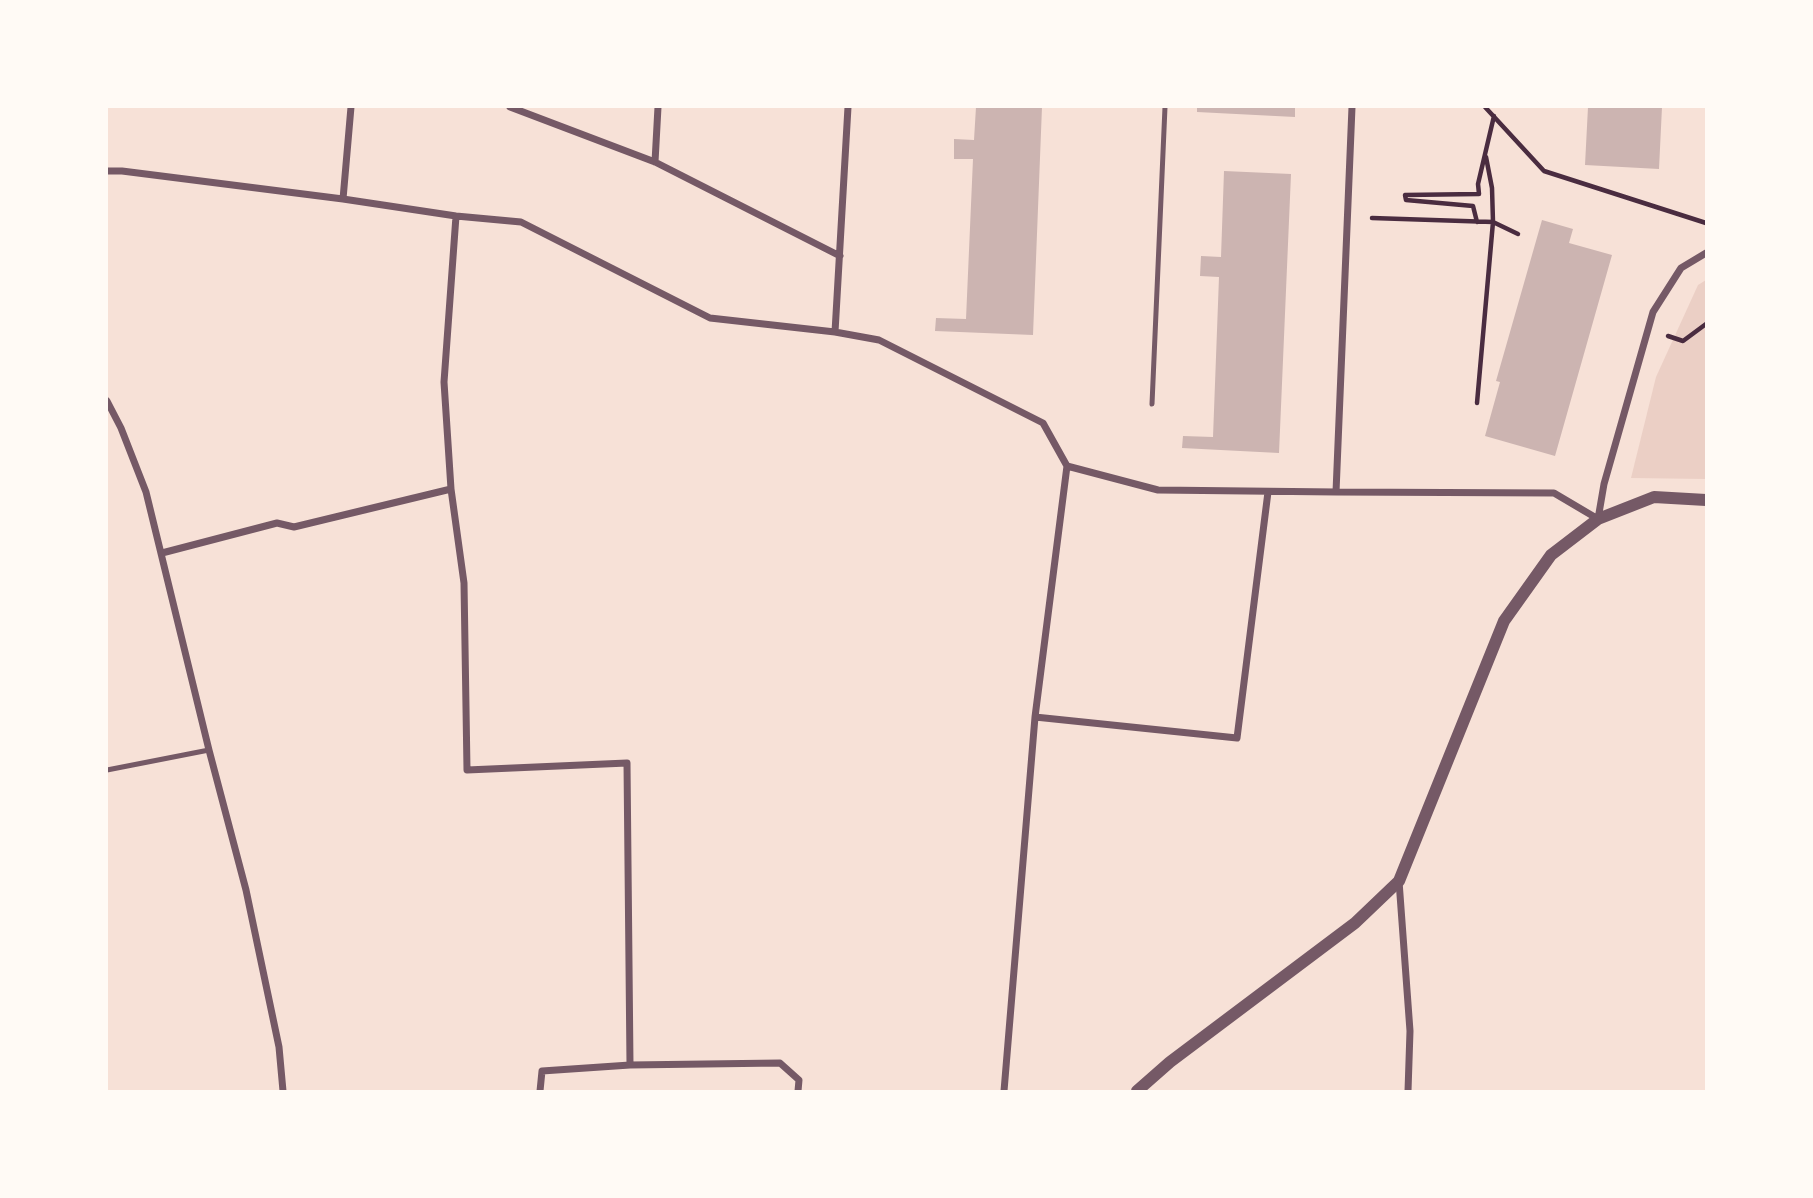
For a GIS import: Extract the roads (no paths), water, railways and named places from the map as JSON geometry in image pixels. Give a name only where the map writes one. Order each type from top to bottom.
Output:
[{"type":"street","points":[[343,199],[351,107]]},
{"type":"street","points":[[510,107],[655,162],[840,256]]},
{"type":"street","points":[[655,162],[659,107]]},
{"type":"street","points":[[835,332],[848,107]]},
{"type":"street","points":[[1336,492],[1352,107]]},
{"type":"street","points":[[107,171],[521,222],[710,318],[835,332],[879,340],[1043,423],[1067,466],[1035,718],[1004,1091]]},
{"type":"street","points":[[456,216],[444,382],[451,489],[464,583],[467,770],[627,763],[630,1065]]},
{"type":"street","points":[[1598,519],[1604,484],[1653,312],[1681,268],[1706,253]]},
{"type":"street","points":[[107,401],[121,428],[146,492],[162,553],[246,890],[279,1047],[283,1091]]},
{"type":"street","points":[[1067,466],[1158,490],[1554,493],[1598,519]]},
{"type":"street","points":[[162,553],[277,523],[294,527],[451,489]]},
{"type":"street","points":[[1035,718],[1237,738],[1268,492]]},
{"type":"street","points":[[1138,1091],[1170,1062],[1355,923],[1399,881],[1504,621],[1551,555],[1598,519],[1654,497],[1706,499]]},
{"type":"street","points":[[1399,881],[1410,1031],[1408,1091]]},
{"type":"street","points":[[540,1091],[542,1071],[630,1065],[780,1063],[799,1080],[799,1091]]},
{"type":"lane","points":[[1152,404],[1165,107]]},
{"type":"lane","points":[[107,770],[209,750]]}]
